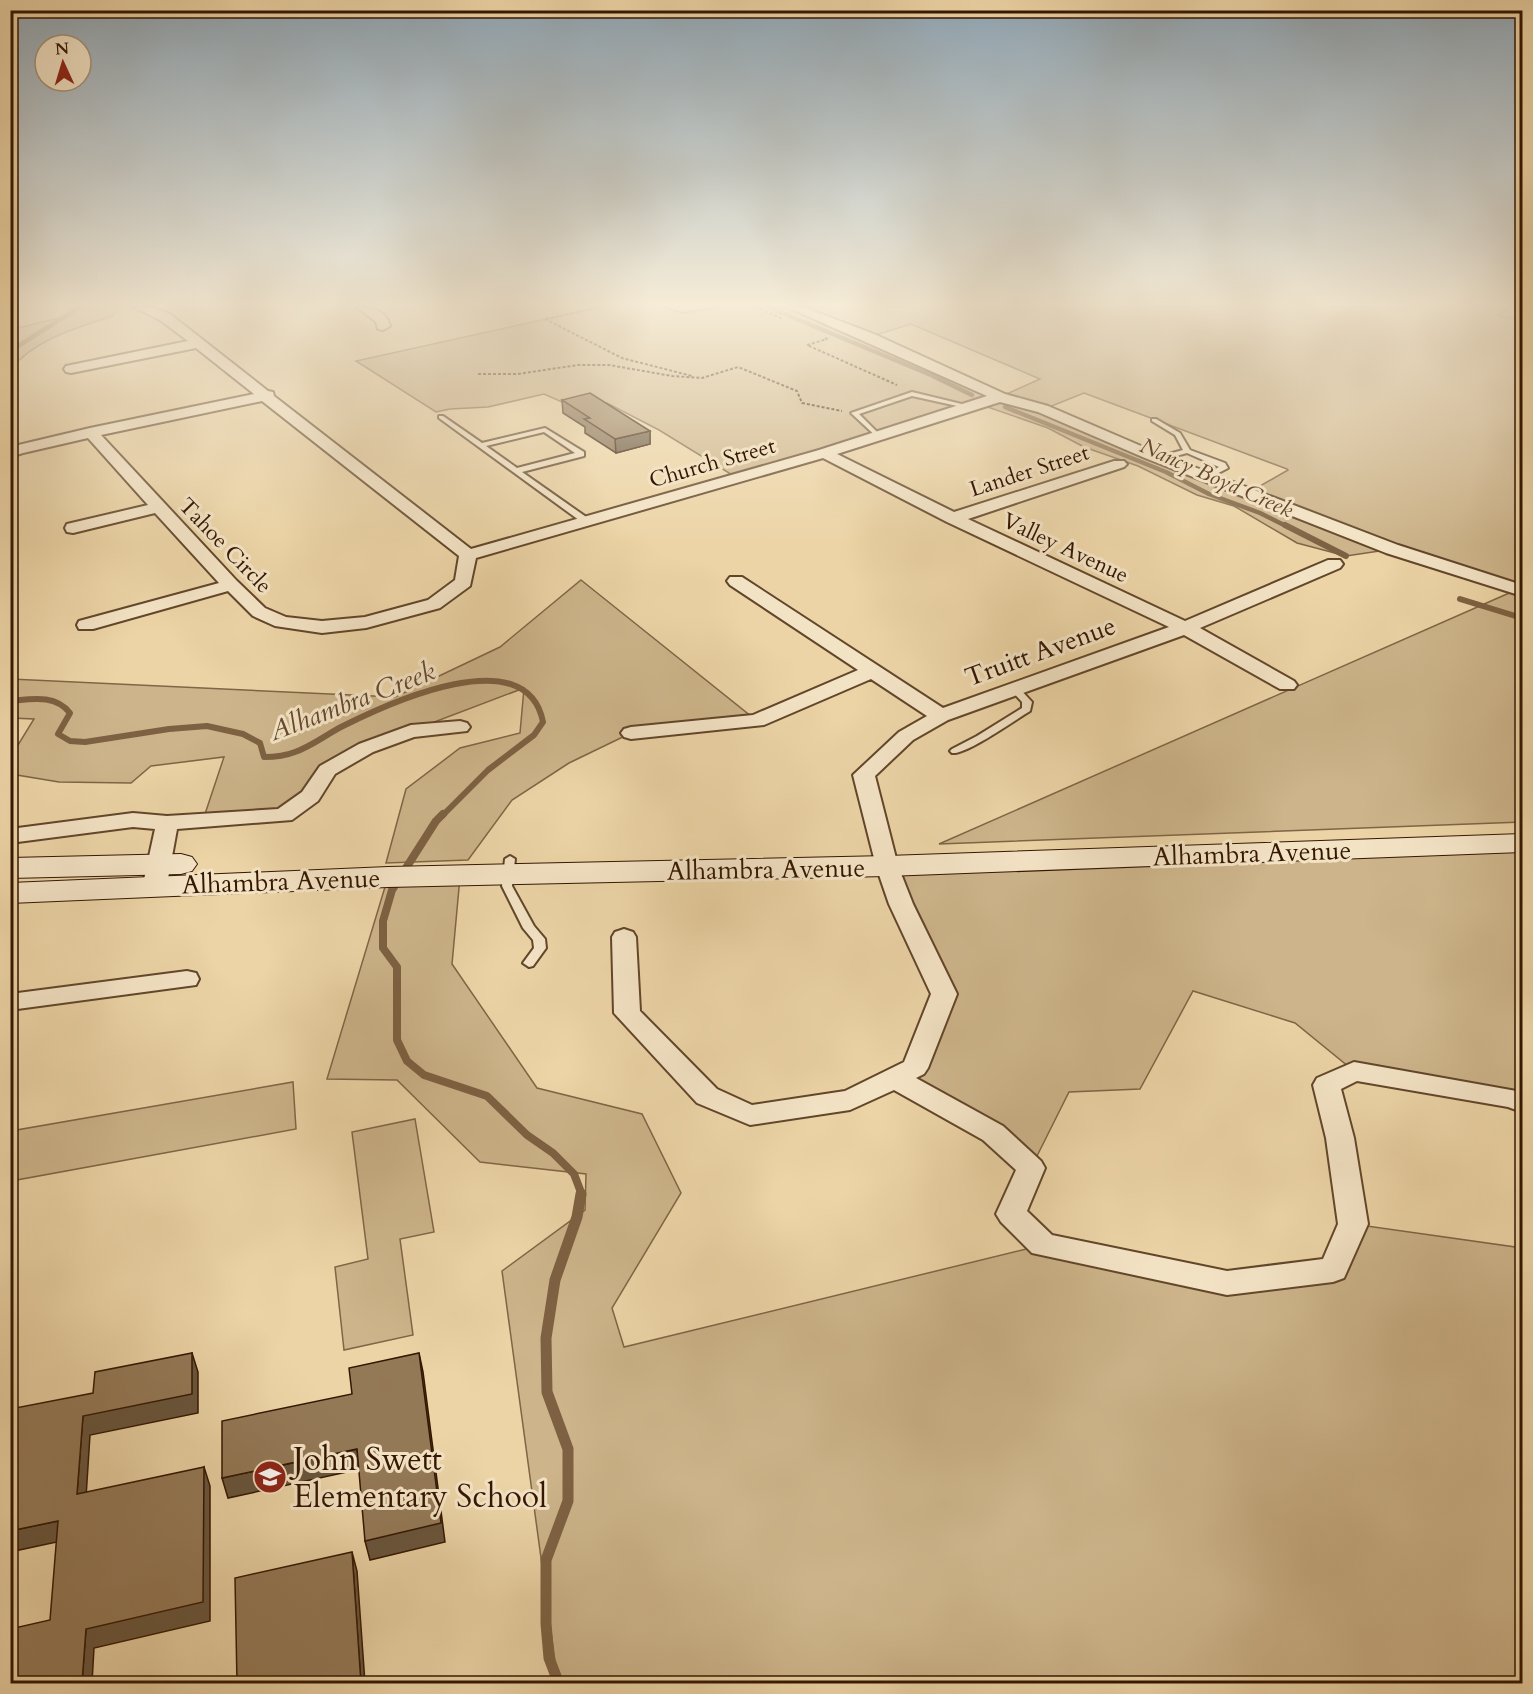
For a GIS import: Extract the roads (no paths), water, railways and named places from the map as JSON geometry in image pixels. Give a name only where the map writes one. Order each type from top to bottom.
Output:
[{"type":"main road","name":"Alhambra Avenue","points":[[885,856],[1522,822]]},
{"type":"main road","name":"Alhambra Avenue","points":[[10,868],[157,875],[464,869],[885,856],[1522,843]]},
{"type":"main road","name":"Alhambra Avenue","points":[[10,893],[51,893],[157,875]]},
{"type":"street","points":[[256,386],[468,555]]},
{"type":"street","points":[[976,386],[1000,397],[1043,410],[1161,459],[1392,549],[1522,591]]},
{"type":"street","points":[[10,453],[90,432],[268,395]]},
{"type":"street","name":"Church Street","points":[[468,555],[825,453],[1000,397]]},
{"type":"street","name":"Tahoe Circle","points":[[90,432],[231,585],[259,612],[282,622],[322,627],[366,622],[434,604],[464,582],[468,555]]},
{"type":"street","name":"Valley Avenue","points":[[825,453],[953,518],[1185,628],[1287,685]]},
{"type":"street","name":"Lander Street","points":[[953,518],[1119,464]]},
{"type":"street","points":[[73,528],[158,507]]},
{"type":"street","name":"Truitt Avenue","points":[[885,856],[864,775],[906,736],[941,716],[1185,628],[1334,564]]},
{"type":"street","points":[[736,581],[941,716]]},
{"type":"street","points":[[86,624],[231,585]]},
{"type":"street","points":[[631,733],[757,721],[873,672]]},
{"type":"street","points":[[10,836],[133,820],[167,823],[284,815],[310,796],[327,770],[366,747],[411,730],[460,727]]},
{"type":"street","points":[[157,875],[167,823]]},
{"type":"street","points":[[624,937],[627,1013],[708,1096],[750,1115],[850,1100],[915,1068],[944,994],[901,904],[885,856]]},
{"type":"street","points":[[10,1002],[187,979]]},
{"type":"street","points":[[894,1078],[993,1133],[1031,1168],[1011,1214],[1043,1245],[1227,1283],[1333,1270],[1353,1224],[1340,1138],[1326,1085],[1354,1071],[1514,1099],[1522,1103]]},
{"type":"lane","points":[[878,436],[854,413],[912,394],[971,407]]},
{"type":"lane","points":[[441,417],[586,521]]},
{"type":"lane","points":[[1154,420],[1178,434],[1187,451]]},
{"type":"lane","points":[[481,445],[545,430],[581,454],[516,471]]},
{"type":"lane","points":[[1161,459],[1187,451],[1222,465],[1224,468],[1207,477]]},
{"type":"lane","points":[[955,750],[980,738],[1027,709],[1027,702],[1015,689]]},
{"type":"lane","points":[[508,867],[507,886],[529,928],[539,939],[540,948],[529,963]]},
{"type":"waterway","name":"Nancy Boyd Creek","points":[[954,386],[972,395]]},
{"type":"waterway","name":"Nancy Boyd Creek","points":[[1005,407],[1166,472],[1209,494],[1260,513],[1288,527]]},
{"type":"waterway","name":"Nancy Boyd Creek","points":[[1285,525],[1346,556]]},
{"type":"waterway","name":"Nancy Boyd Creek","points":[[1460,599],[1522,618]]},
{"type":"waterway","name":"Alhambra Creek","points":[[10,701],[43,699],[64,707],[70,713],[58,734],[70,741],[85,742],[169,729],[207,726],[243,734],[260,743],[264,757],[268,757],[291,753],[391,704],[454,684],[485,681],[511,684],[532,697],[543,722],[534,735],[488,770],[442,816]]},
{"type":"waterway","name":"Alhambra Creek","points":[[443,814],[436,821],[392,890],[383,921],[383,948],[397,967],[397,1040],[407,1061],[424,1075],[487,1096],[527,1135],[553,1153],[574,1174],[582,1195]]},
{"type":"waterway","name":"Alhambra Creek","points":[[559,1684],[549,1658],[546,1624],[546,1560],[568,1501],[568,1449],[547,1392],[546,1338],[555,1280],[577,1217],[581,1194]]},
{"type":"place","name":"John Swett Elementary School","points":[[270,1477]]}]
